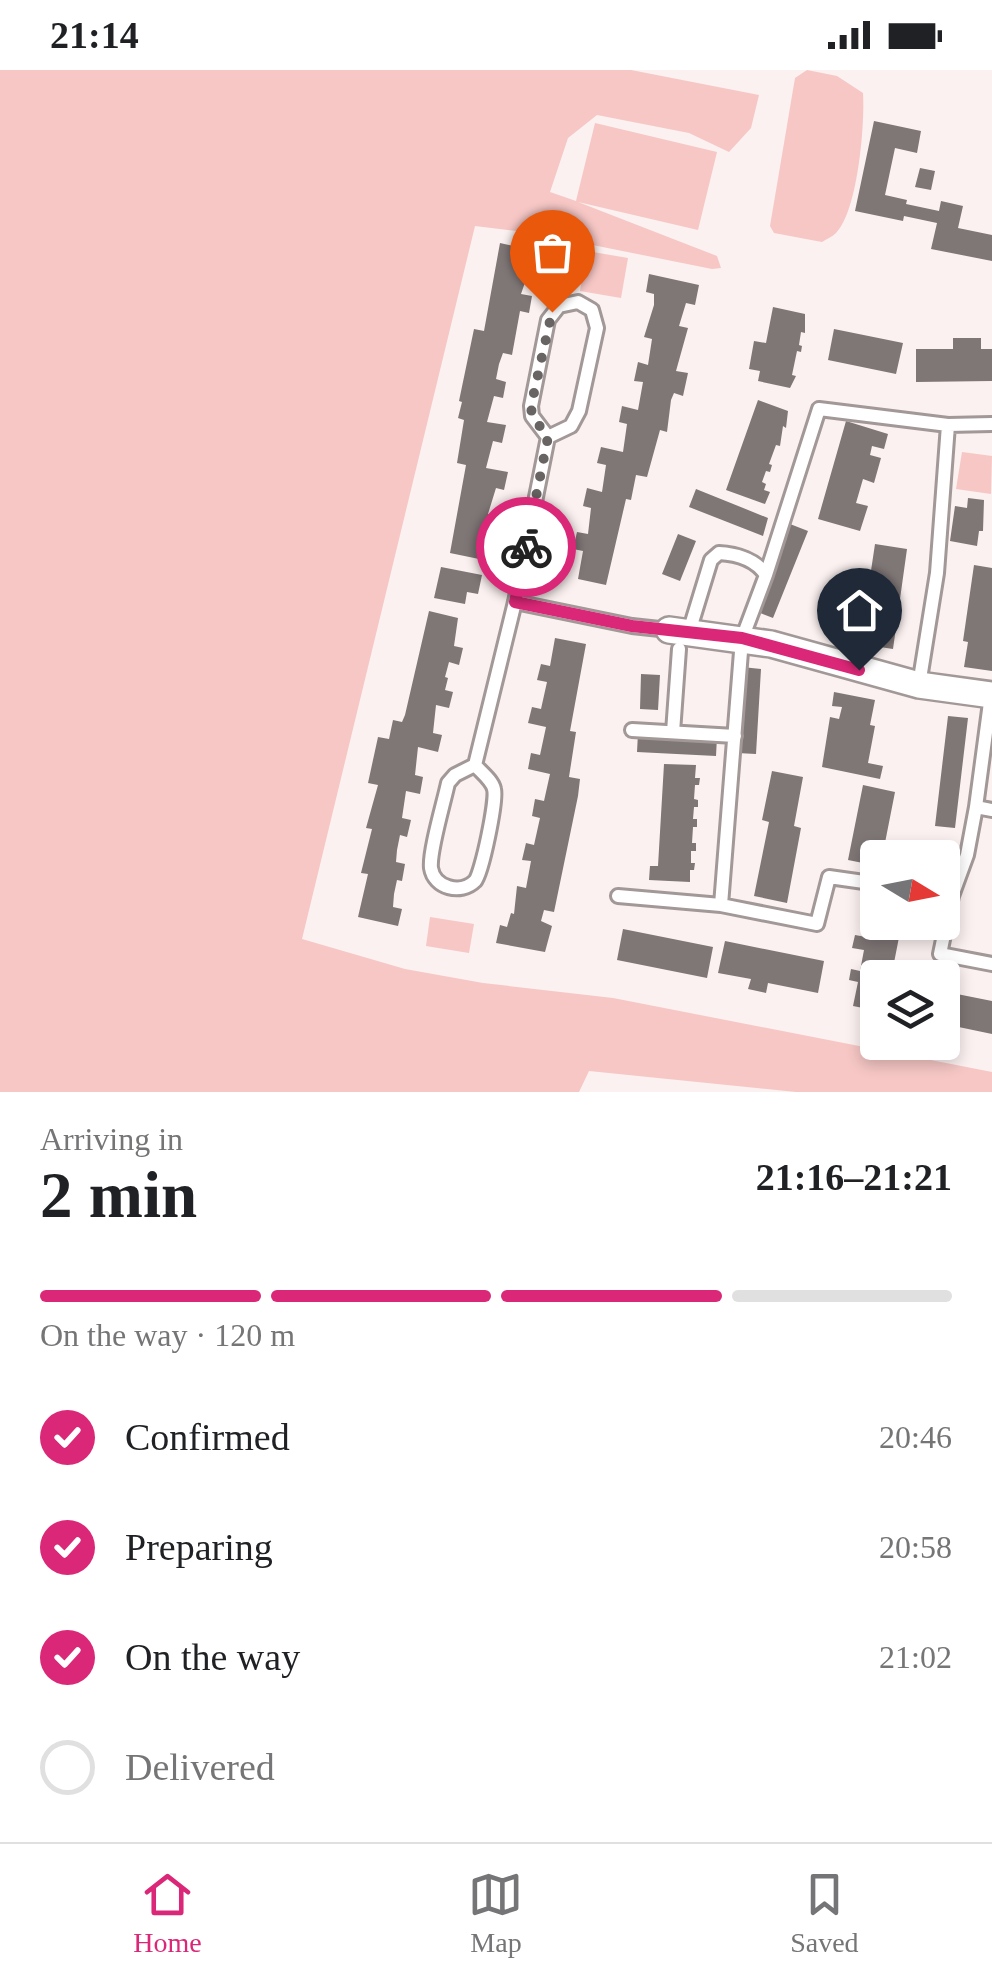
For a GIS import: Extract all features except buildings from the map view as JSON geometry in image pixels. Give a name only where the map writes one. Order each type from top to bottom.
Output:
[{"type":"street","points":[[679,637],[742,638],[919,686],[992,695]]},
{"type":"lane","points":[[475,764],[493,786],[494,802],[479,875],[468,886],[452,888],[438,881],[431,866],[448,783],[455,774],[475,764],[515,602],[548,437],[532,416],[531,406],[548,320],[559,306],[578,302],[592,310],[597,328],[579,411],[570,426],[548,437]]},
{"type":"lane","points":[[721,906],[742,638],[819,409],[948,424],[992,424]]},
{"type":"lane","points":[[919,686],[937,573],[948,424]]},
{"type":"lane","points":[[673,732],[679,637],[711,560],[719,553],[731,554],[759,565],[766,574]]},
{"type":"lane","points":[[515,602],[679,637]]},
{"type":"lane","points":[[960,870],[968,855],[992,695]]},
{"type":"lane","points":[[632,730],[735,736]]},
{"type":"lane","points":[[976,808],[992,810]]},
{"type":"lane","points":[[618,896],[721,906],[817,924],[830,876],[860,881]]},
{"type":"lane","points":[[942,940],[940,954],[992,964]]},
{"type":"shaded area","points":[[0,70],[631,70],[759,95],[751,128],[729,152],[689,133],[597,115],[568,138],[550,192],[576,201],[595,123],[717,152],[698,230],[578,202],[717,256],[721,268],[475,226],[302,939],[405,969],[483,983],[613,998],[860,1046],[860,1060],[931,1060],[992,1072],[992,1092],[796,1092],[589,1071],[579,1092],[0,1092]]},
{"type":"shaded area","points":[[807,70],[837,76],[863,93],[861,145],[850,206],[836,233],[822,242],[774,233],[770,226],[795,78]]},
{"type":"shaded area","points":[[587,251],[628,258],[621,298],[580,291]]},
{"type":"shaded area","points":[[962,452],[992,456],[991,494],[956,489]]},
{"type":"shaded area","points":[[430,917],[474,924],[469,953],[426,946]]},
{"type":"way so far","points":[[526,547],[548,437],[532,416],[531,406],[552,312]]},
{"type":"route","points":[[526,547],[515,602],[632,626],[742,638],[859,670]]}]
